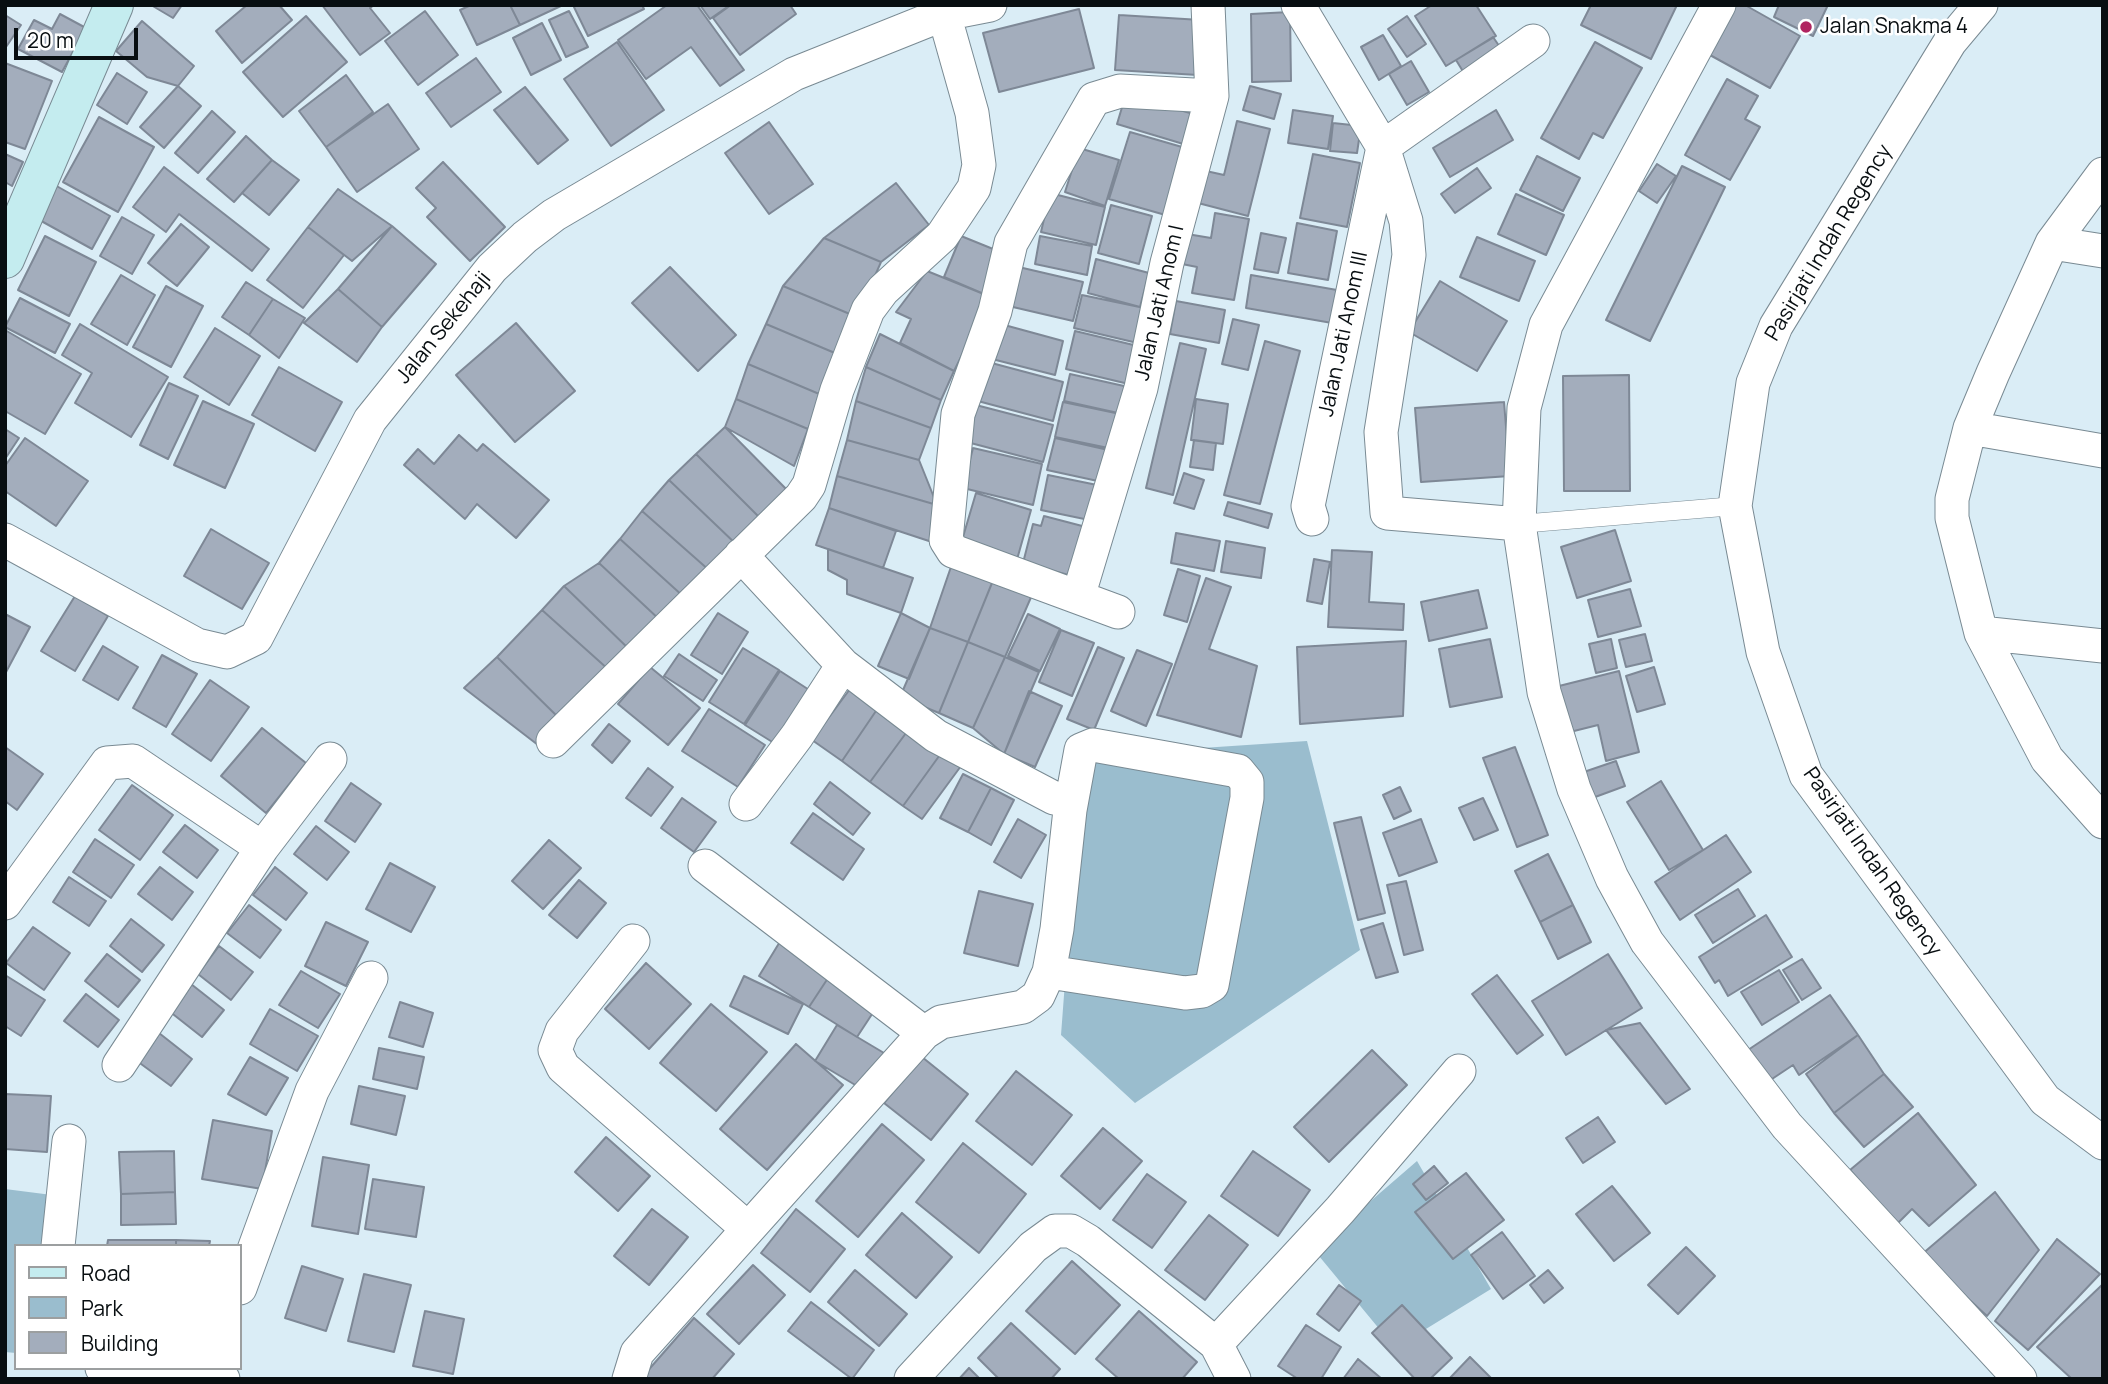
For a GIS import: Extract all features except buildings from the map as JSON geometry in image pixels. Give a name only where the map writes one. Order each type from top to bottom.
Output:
[{"type":"street","points":[[5,259],[114,5]]},
{"type":"street","name":"Jalan Sekehaji","points":[[5,540],[197,645],[227,652],[256,638],[370,420],[506,253],[554,215],[794,74],[944,14],[990,5]]},
{"type":"street","name":"Jalan Jati Anom I","points":[[1078,597],[1141,388],[1167,263],[1212,96],[1208,5]]},
{"type":"street","points":[[1298,5],[1382,147],[1406,220],[1409,255],[1381,432],[1387,513],[1519,524]]},
{"type":"street","points":[[1719,5],[1546,325],[1524,408],[1519,524],[1548,704],[1585,814],[1612,878],[1647,942],[1787,1126],[2020,1379]]},
{"type":"street","name":"Pasirjati Indah Regency","points":[[1981,5],[1950,42],[1776,326],[1753,383],[1735,506],[1763,652],[1806,775],[2045,1100],[2103,1143]]},
{"type":"street","points":[[553,741],[780,519],[809,485],[838,390],[868,310],[883,290],[942,236],[962,209],[978,180],[972,113],[944,14]]},
{"type":"street","points":[[1382,147],[1532,41]]},
{"type":"street","points":[[1118,612],[953,551],[946,540],[958,415],[995,311],[1011,243],[1094,99],[1120,91],[1212,96]]},
{"type":"street","name":"Jalan Jati Anom III","points":[[1312,519],[1308,506],[1382,147]]},
{"type":"street","points":[[2103,174],[2052,243],[1970,428],[1952,499],[1952,518],[1981,633],[2048,759],[2103,822]]},
{"type":"street","points":[[2052,243],[2103,251]]},
{"type":"street","points":[[1970,428],[2103,451]]},
{"type":"street","points":[[741,555],[843,665],[936,736],[1054,797]]},
{"type":"street","points":[[1981,633],[2103,646]]},
{"type":"street","points":[[746,804],[797,736],[843,665]]},
{"type":"street","points":[[629,1379],[637,1353],[924,1033],[955,1018],[1023,1007],[1038,996],[1049,972],[1077,761],[1081,750],[1093,745],[1238,772],[1247,782],[1247,797],[1212,985],[1202,991],[1185,993],[1049,972]]},
{"type":"street","points":[[119,1065],[262,848],[330,759]]},
{"type":"street","points":[[5,903],[107,763],[133,761],[262,848]]},
{"type":"street","points":[[705,866],[924,1033]]},
{"type":"street","points":[[634,941],[562,1031],[555,1050],[563,1067],[748,1229]]},
{"type":"street","points":[[242,1283],[312,1091],[371,978]]},
{"type":"street","points":[[1216,1344],[1340,1210],[1459,1071]]},
{"type":"street","points":[[58,1244],[69,1141]]},
{"type":"street","points":[[911,1379],[1033,1247],[1055,1231],[1071,1231],[1088,1241],[1216,1344],[1234,1379]]},
{"type":"street","points":[[134,1370],[214,1375]]},
{"type":"lane","points":[[1519,524],[1735,506]]},
{"type":"green space","points":[[1307,741],[1360,950],[1135,1103],[1061,1035],[1082,756]]},
{"type":"green space","points":[[1417,1161],[1491,1289],[1395,1348],[1314,1250]]},
{"type":"green space","points":[[5,1189],[52,1195],[46,1244],[14,1244],[14,1353],[5,1352]]},
{"type":"place","name":"Jalan Snakma 4","points":[[1806,27]]}]
